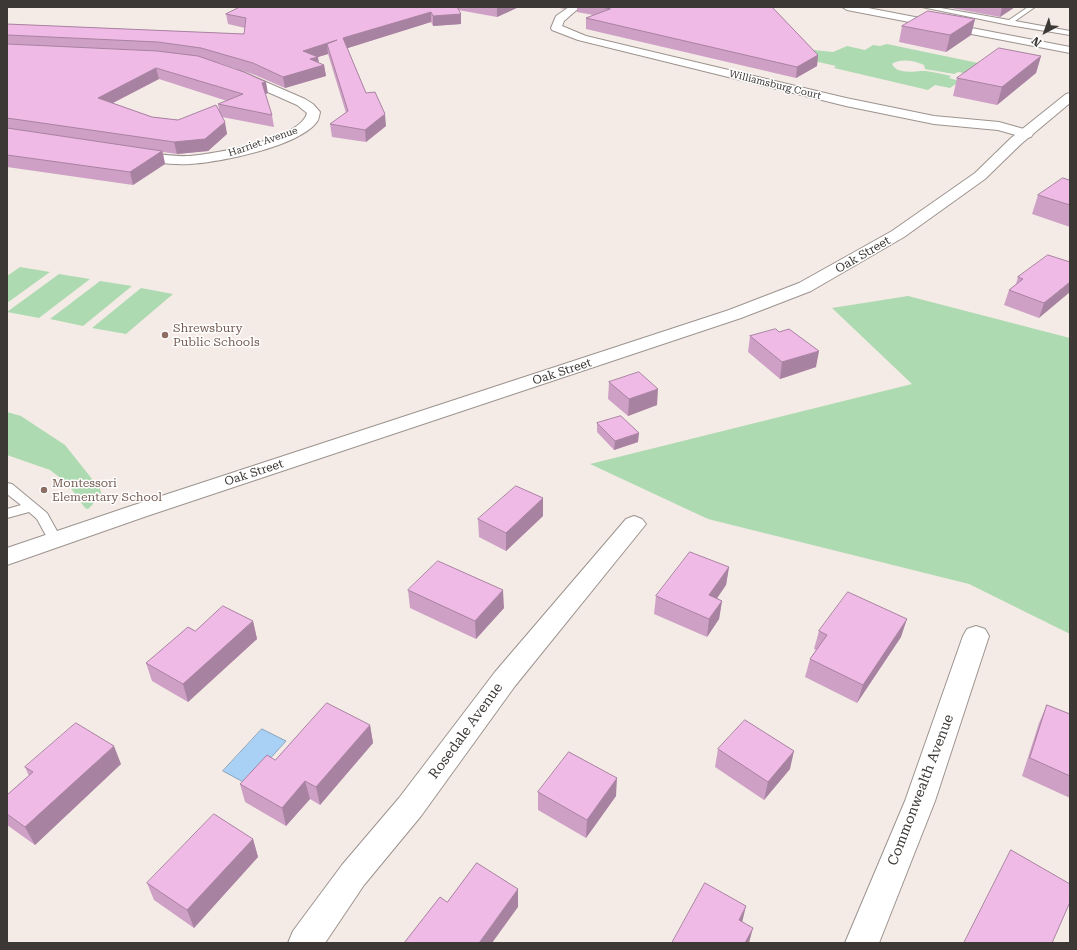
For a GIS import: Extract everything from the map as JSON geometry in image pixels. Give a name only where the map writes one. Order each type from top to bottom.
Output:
[{"type":"street","name":"Williamsburg Court","points":[[575,7],[560,18],[556,24],[556,28],[582,38],[846,102],[934,120],[999,126],[1026,134]]},
{"type":"street","points":[[847,7],[1070,50]]},
{"type":"street","name":"Harriet Avenue","points":[[127,152],[177,160],[202,159],[228,155],[248,150],[291,134],[306,126],[312,120],[314,112],[301,102],[227,70]]},
{"type":"street","name":"Oak Street","points":[[7,557],[54,540],[624,351],[793,292],[835,271],[902,232],[983,173],[1070,97]]},
{"type":"street","name":"Rosedale Avenue","points":[[305,943],[325,912],[353,875],[410,807],[497,689],[578,589],[634,524]]},
{"type":"street","name":"Commonwealth Avenue","points":[[862,943],[922,794],[976,636]]},
{"type":"lane","points":[[925,7],[1070,33]]},
{"type":"lane","points":[[1009,23],[1032,7]]},
{"type":"lane","points":[[7,487],[42,516],[54,540]]},
{"type":"lane","points":[[7,514],[31,507]]},
{"type":"green space","points":[[720,40],[833,52],[847,46],[865,50],[873,45],[880,46],[887,44],[983,64],[969,74],[958,72],[954,74],[925,69],[924,65],[912,61],[900,61],[892,64],[898,70],[908,72],[932,72],[951,76],[949,78],[960,81],[950,88],[935,85],[928,90],[834,68],[836,66]]},
{"type":"green space","points":[[20,267],[50,272],[7,303],[7,276]]},
{"type":"green space","points":[[59,274],[90,279],[39,318],[7,312]]},
{"type":"green space","points":[[100,281],[132,286],[83,326],[50,319]]},
{"type":"green space","points":[[141,288],[173,294],[126,334],[92,328]]},
{"type":"green space","points":[[908,296],[1070,338],[1070,634],[969,584],[708,519],[590,464],[912,384],[832,308]]},
{"type":"green space","points":[[7,412],[21,416],[65,445],[100,489],[102,496],[94,498],[93,504],[88,509],[85,508],[67,483],[50,470],[7,455]]},
{"type":"water","points":[[262,729],[286,741],[247,784],[223,771]]},
{"type":"building","points":[[240,7],[457,7],[461,14],[433,16],[431,12],[343,38],[366,93],[375,92],[385,114],[365,130],[330,124],[348,111],[327,44],[337,40],[303,51],[318,57],[310,59],[324,65],[283,77],[253,63],[201,48],[158,42],[7,35],[7,24],[244,34],[246,18],[226,14]]},
{"type":"building","points":[[601,7],[772,7],[818,55],[797,67],[586,18],[610,9]]},
{"type":"building","points":[[928,11],[975,19],[950,35],[902,26]]},
{"type":"building","points":[[7,44],[157,51],[198,56],[244,72],[266,82],[262,83],[272,115],[218,104],[243,94],[156,68],[98,98],[152,117],[178,120],[216,105],[225,122],[205,139],[174,142],[7,118]]},
{"type":"building","points":[[999,48],[1041,56],[1002,87],[957,78]]},
{"type":"building","points":[[7,128],[162,151],[130,172],[7,155]]},
{"type":"building","points":[[1063,178],[1070,179],[1070,205],[1038,195]]},
{"type":"building","points":[[1048,255],[1070,262],[1070,282],[1044,303],[1009,290],[1023,279],[1018,277]]},
{"type":"building","points":[[776,329],[779,332],[789,329],[819,351],[782,362],[750,336]]},
{"type":"building","points":[[639,372],[658,389],[629,399],[609,382]]},
{"type":"building","points":[[621,416],[639,433],[615,441],[597,423]]},
{"type":"building","points":[[516,486],[543,498],[506,533],[478,519]]},
{"type":"building","points":[[690,552],[729,567],[709,595],[722,601],[709,619],[656,596]]},
{"type":"building","points":[[438,561],[503,590],[475,621],[408,590]]},
{"type":"building","points":[[848,592],[907,619],[863,685],[810,659],[827,635],[819,631]]},
{"type":"building","points":[[223,606],[253,621],[183,684],[146,663],[188,627],[195,631]]},
{"type":"building","points":[[327,703],[370,725],[316,787],[305,781],[282,808],[240,784],[267,755],[275,760]]},
{"type":"building","points":[[1047,705],[1070,714],[1070,776],[1030,758]]},
{"type":"building","points":[[745,720],[794,751],[768,782],[718,749]]},
{"type":"building","points":[[76,723],[114,746],[25,827],[7,814],[7,795],[33,772],[25,767]]},
{"type":"building","points":[[569,752],[617,778],[587,820],[538,792]]},
{"type":"building","points":[[214,814],[253,839],[187,910],[147,883]]},
{"type":"building","points":[[1011,850],[1070,884],[1070,902],[1052,943],[964,943]]},
{"type":"building","points":[[477,863],[518,889],[479,943],[404,943],[440,897],[447,902]]},
{"type":"building","points":[[705,883],[746,906],[739,920],[753,928],[745,943],[672,943]]},
{"type":"place","name":"Shrewsbury Public Schools","points":[[165,335]]},
{"type":"place","name":"Montessori Elementary School","points":[[44,490]]}]
